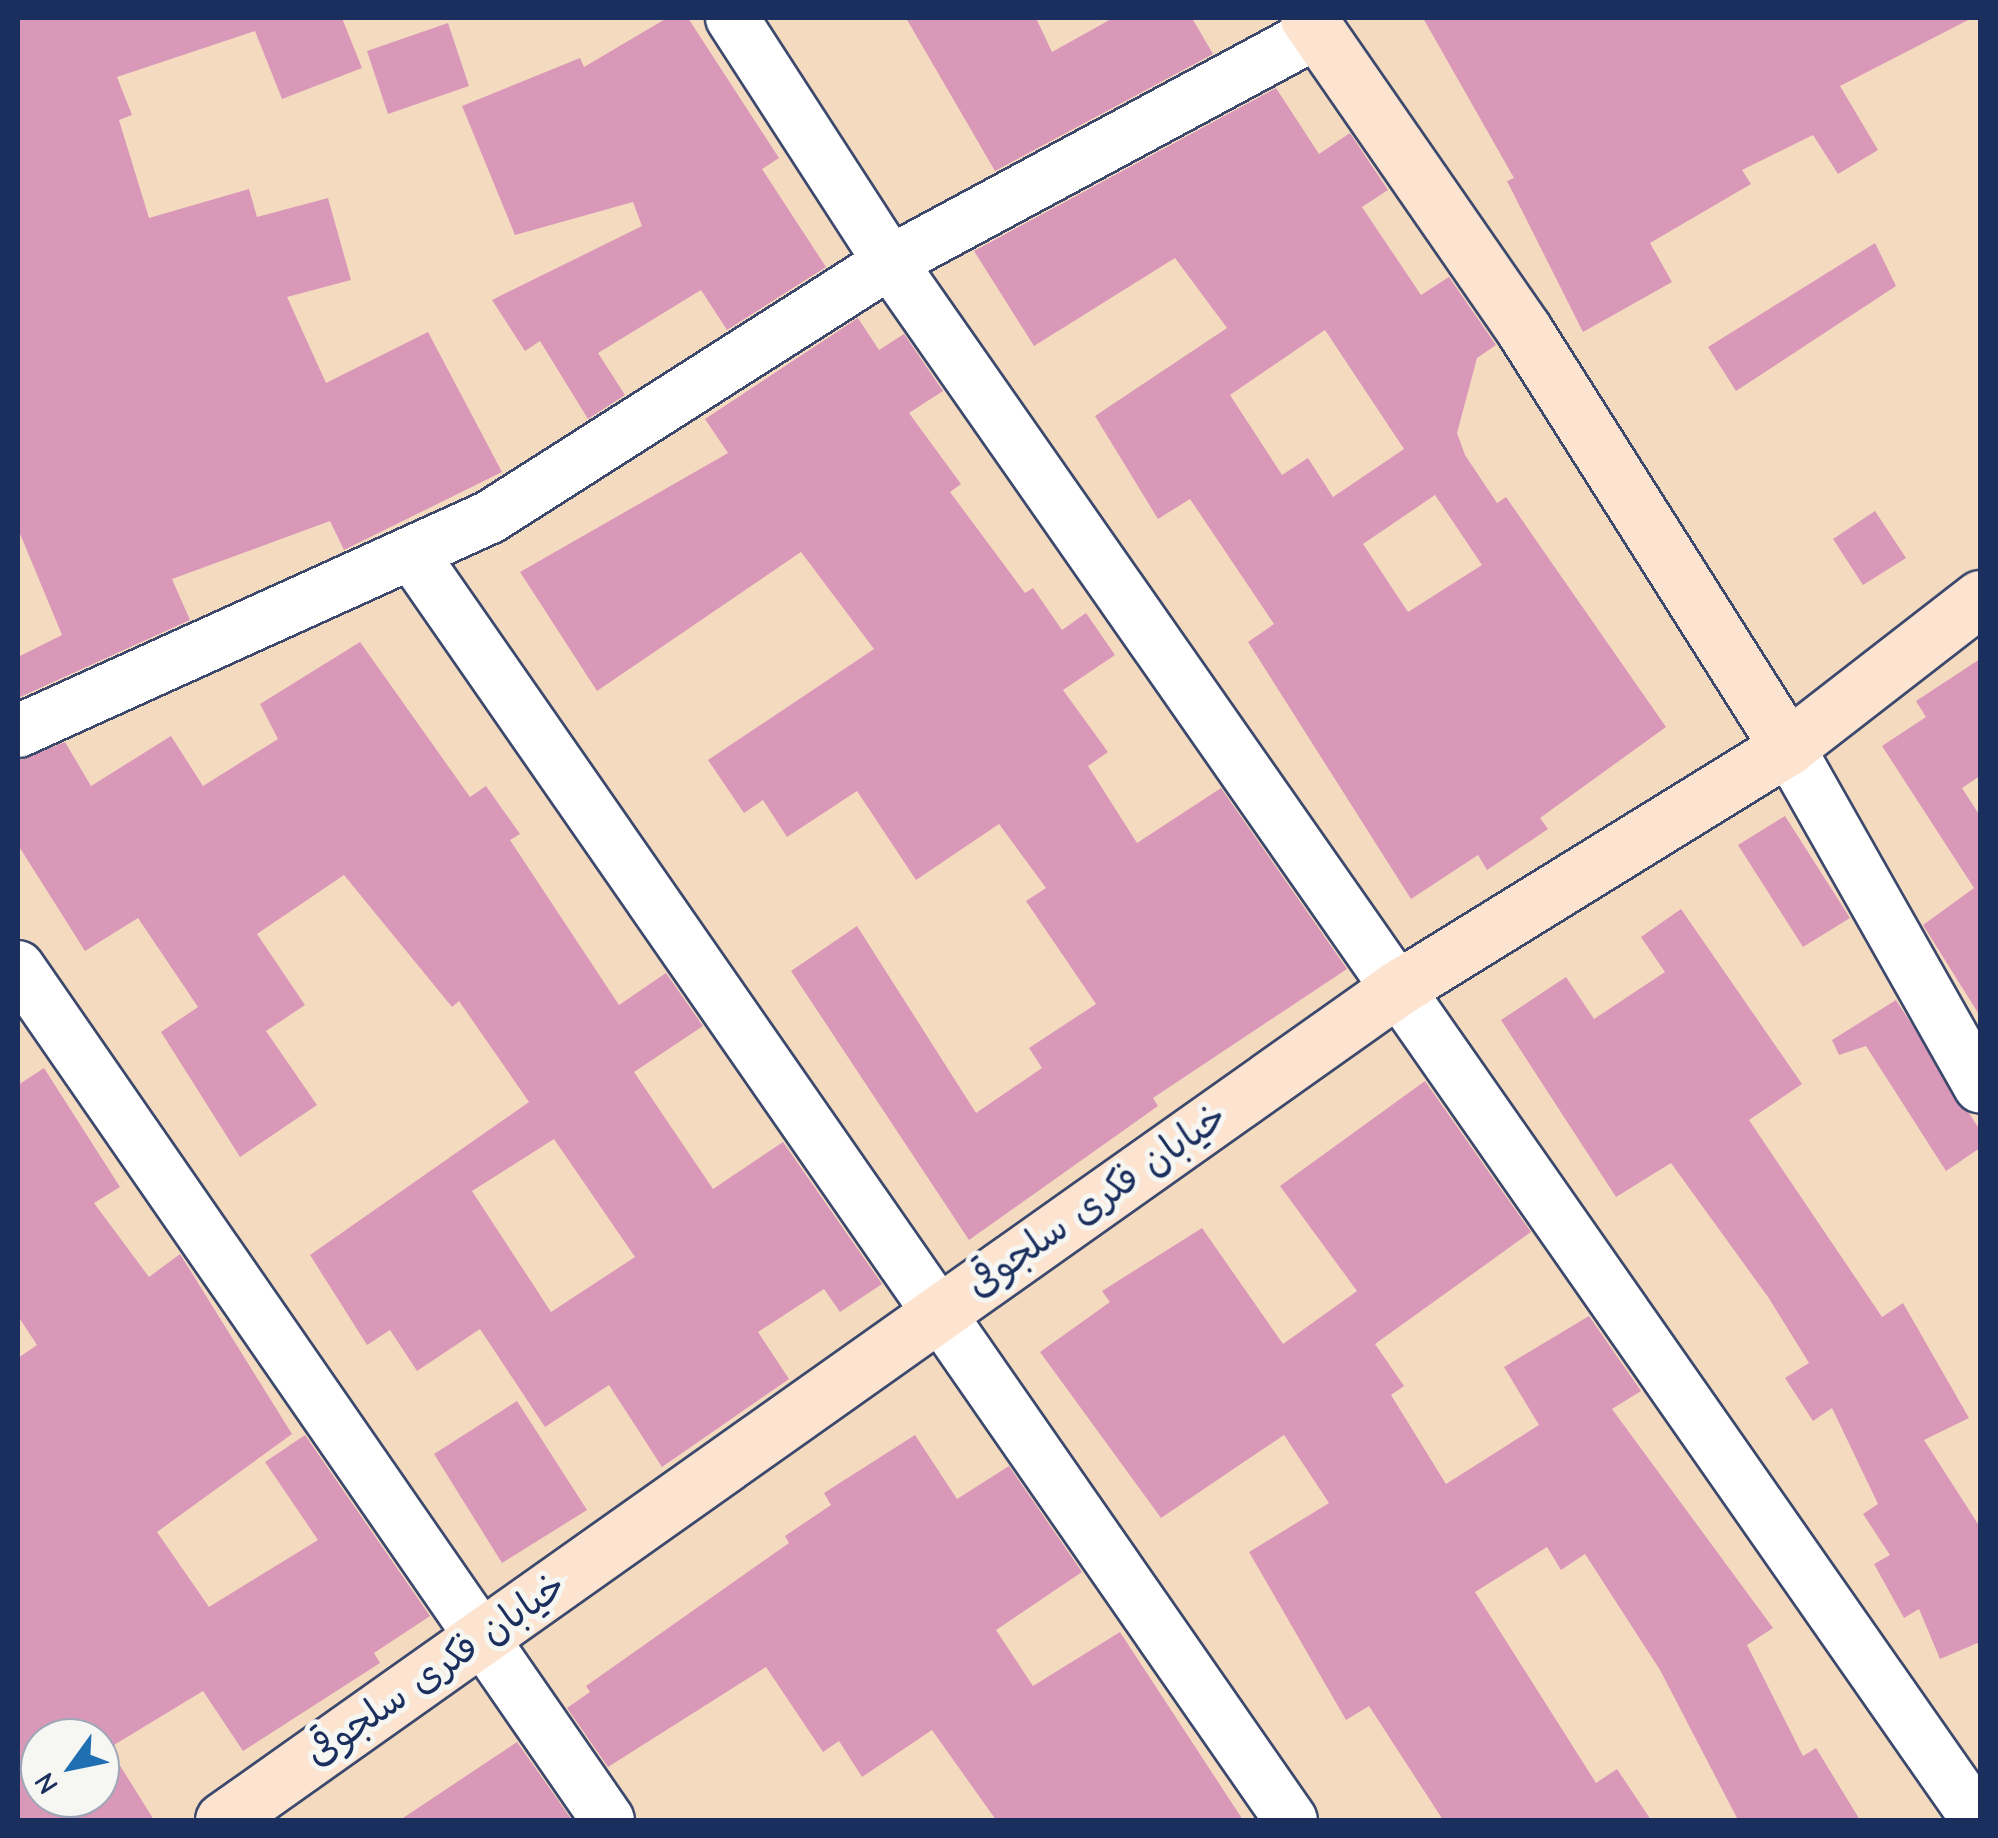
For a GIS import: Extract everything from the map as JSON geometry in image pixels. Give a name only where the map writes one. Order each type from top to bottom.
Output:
[{"type":"street","points":[[732,18],[890,262],[1978,1820]]},
{"type":"street","points":[[18,731],[490,517],[890,262],[1312,25],[1524,330],[1788,747],[1980,1087]]},
{"type":"street","points":[[412,554],[1291,1820]]},
{"type":"street","name":"خیابان فکری سلجوقی","points":[[222,1820],[1398,988],[1788,747],[1980,598]]},
{"type":"street","points":[[18,967],[608,1820]]},
{"type":"building","points":[[18,18],[342,18],[362,68],[282,99],[255,31],[117,77],[132,115],[119,120],[149,218],[249,189],[257,217],[328,198],[351,280],[287,297],[326,383],[428,332],[502,472],[344,550],[330,521],[172,579],[190,620],[18,698],[18,657],[62,635],[18,529]]},
{"type":"building","points":[[667,18],[688,18],[779,158],[762,169],[826,267],[727,330],[701,290],[598,353],[625,395],[588,419],[540,341],[525,351],[492,300],[642,226],[633,202],[515,235],[462,106],[580,58],[584,67]]},
{"type":"building","points":[[906,18],[1036,18],[1052,52],[1113,18],[1192,18],[1213,54],[995,171]]},
{"type":"building","points":[[1423,18],[1972,18],[1840,86],[1878,150],[1838,174],[1813,135],[1742,170],[1751,184],[1650,243],[1672,282],[1583,332],[1507,181],[1514,178]]},
{"type":"building","points":[[448,23],[469,86],[388,114],[367,51]]},
{"type":"building","points":[[1276,88],[1319,154],[1350,133],[1388,190],[1362,207],[1421,295],[1449,277],[1496,345],[1477,358],[1457,433],[1465,455],[1497,503],[1506,497],[1666,727],[1540,818],[1548,829],[1487,870],[1478,855],[1411,899],[1248,642],[1274,624],[1190,499],[1158,519],[1095,416],[1227,328],[1175,258],[1034,346],[974,251]],"holes":[[[1325,330],[1404,449],[1333,497],[1308,458],[1282,475],[1230,395]],[[1435,495],[1482,565],[1408,612],[1363,544]]]},
{"type":"building","points":[[1875,243],[1896,286],[1736,391],[1708,347]]},
{"type":"building","points":[[858,318],[879,350],[904,334],[943,391],[909,413],[961,484],[950,492],[1025,593],[1033,588],[1062,630],[1086,613],[1115,655],[1063,690],[1108,752],[1088,766],[1137,843],[1221,788],[1347,969],[1153,1098],[1158,1106],[969,1240],[791,971],[857,926],[976,1113],[1042,1068],[1029,1048],[1096,1004],[1026,901],[1046,888],[999,824],[916,880],[857,791],[787,837],[763,800],[744,813],[708,760],[874,649],[801,552],[597,691],[520,572],[728,453],[705,419]]},
{"type":"building","points":[[1875,511],[1906,558],[1863,585],[1833,539]]},
{"type":"building","points":[[360,642],[470,797],[486,786],[520,834],[510,840],[619,1005],[666,973],[703,1026],[634,1072],[713,1189],[783,1142],[882,1284],[840,1312],[824,1289],[758,1332],[789,1379],[662,1467],[609,1385],[545,1427],[480,1329],[417,1371],[390,1330],[367,1345],[310,1255],[529,1102],[459,1001],[452,1007],[344,875],[257,934],[305,1005],[266,1031],[317,1105],[240,1157],[161,1032],[198,1007],[138,918],[85,951],[18,845],[18,761],[65,742],[91,786],[171,736],[203,786],[278,739],[260,704]],"holes":[[[554,1139],[635,1257],[551,1312],[472,1191]]]},
{"type":"building","points":[[1980,659],[1980,776],[1962,788],[1980,816],[1980,1016],[1923,925],[1974,888],[1882,746],[1926,717],[1916,701]]},
{"type":"building","points":[[1785,816],[1850,918],[1803,947],[1738,845]]},
{"type":"building","points":[[1681,909],[1802,1084],[1749,1120],[1882,1317],[1903,1303],[1969,1418],[1924,1440],[1980,1527],[1980,1642],[1940,1659],[1919,1609],[1904,1618],[1874,1564],[1890,1555],[1863,1514],[1878,1504],[1832,1408],[1813,1421],[1785,1378],[1809,1363],[1768,1297],[1671,1163],[1616,1197],[1501,1020],[1566,977],[1594,1019],[1665,972],[1641,937]]},
{"type":"building","points":[[1896,1000],[1980,1130],[1980,1148],[1946,1171],[1866,1046],[1839,1055],[1832,1040]]},
{"type":"building","points":[[44,1068],[120,1187],[94,1203],[149,1277],[180,1254],[292,1434],[157,1532],[209,1607],[318,1540],[265,1462],[305,1435],[430,1616],[374,1653],[380,1663],[243,1751],[203,1691],[120,1741],[120,1718],[20,1718],[20,1818],[120,1818],[120,1766],[154,1820],[18,1820],[18,1358],[37,1345],[18,1316],[18,1085]]},
{"type":"building","points":[[1425,1081],[1531,1232],[1375,1344],[1404,1386],[1391,1395],[1446,1484],[1539,1425],[1504,1367],[1589,1316],[1641,1391],[1612,1409],[1773,1628],[1747,1645],[1803,1756],[1816,1748],[1860,1820],[1738,1820],[1660,1670],[1585,1554],[1561,1570],[1547,1547],[1475,1592],[1596,1783],[1617,1769],[1651,1820],[1443,1820],[1369,1706],[1346,1720],[1249,1552],[1329,1503],[1284,1435],[1161,1518],[1040,1352],[1110,1302],[1102,1291],[1202,1228],[1283,1344],[1357,1291],[1280,1186]]},
{"type":"building","points":[[517,1401],[587,1510],[502,1563],[434,1454]]},
{"type":"building","points":[[915,1435],[957,1499],[1009,1466],[1082,1572],[996,1630],[1033,1686],[1120,1632],[1243,1820],[996,1820],[932,1730],[862,1777],[839,1741],[823,1752],[766,1667],[608,1767],[567,1708],[590,1692],[586,1686],[789,1543],[785,1536],[831,1505],[824,1493]]},
{"type":"building","points":[[517,1742],[572,1820],[400,1820]]}]
